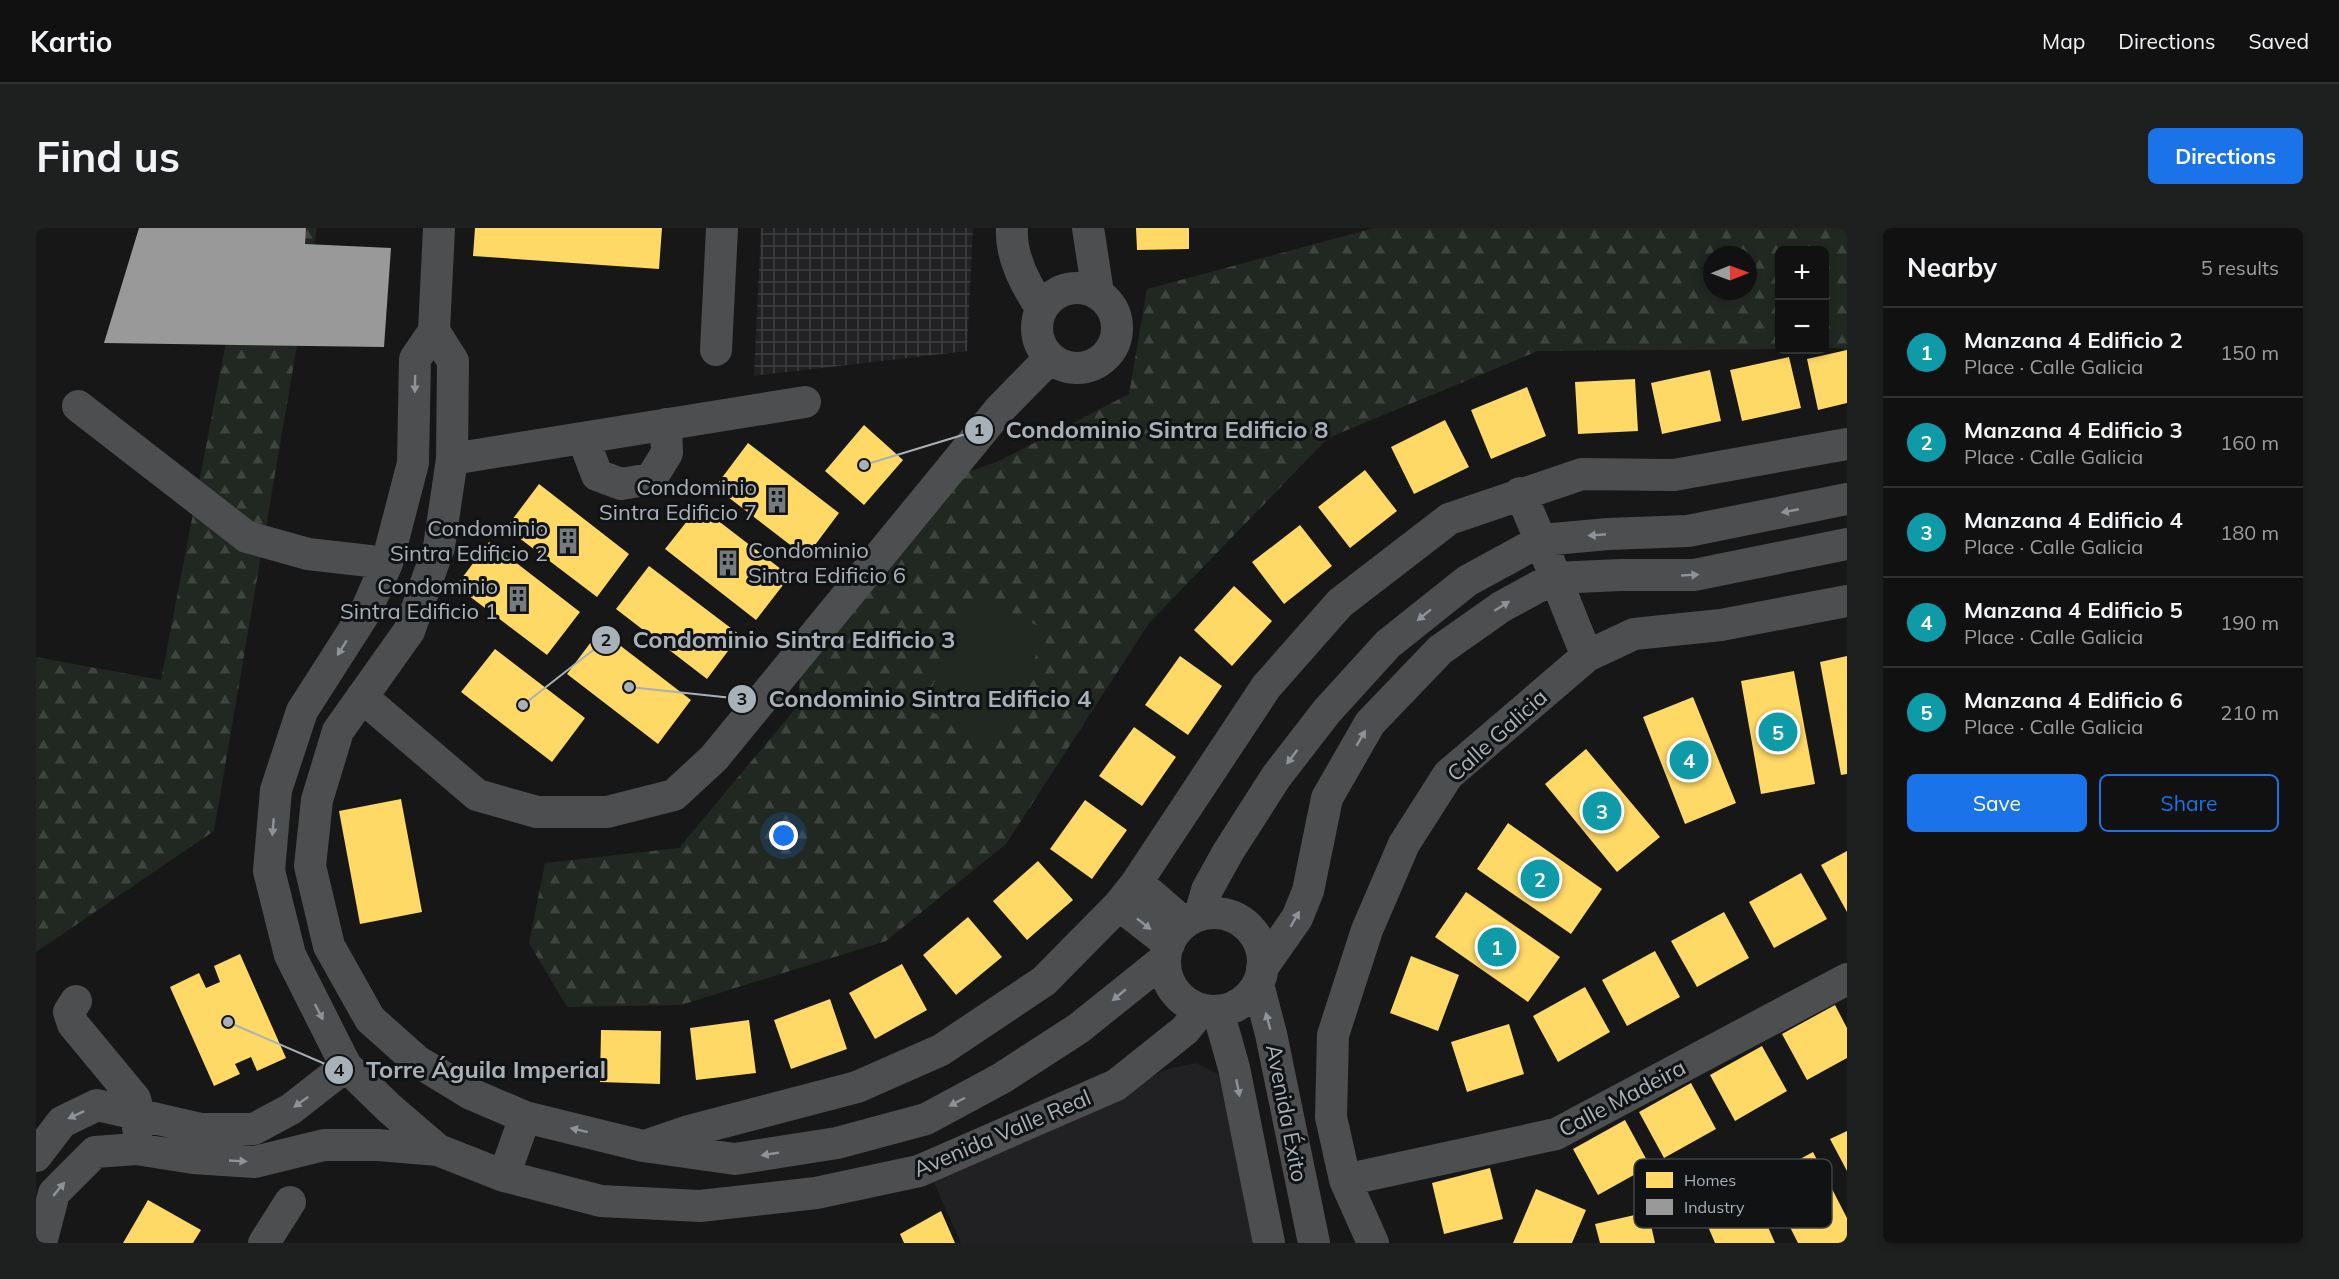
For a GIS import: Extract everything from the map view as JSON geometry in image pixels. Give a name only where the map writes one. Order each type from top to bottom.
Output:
[{"type":"street","points":[[434,331],[439,228]]},
{"type":"street","points":[[716,350],[722,228]]},
{"type":"street","points":[[1012,228],[1012,237],[1024,283],[1042,309]]},
{"type":"street","points":[[1088,228],[1098,293]]},
{"type":"street","points":[[1073,288],[1098,293],[1108,303],[1117,327],[1115,340],[1109,352],[1093,364],[1074,368],[1061,365],[1050,358],[1042,348],[1037,321],[1042,309],[1055,295],[1073,288]]},
{"type":"street","name":"Avenida Valle Real","points":[[1180,935],[1079,1028],[1002,1078],[926,1119],[837,1143],[735,1160],[644,1146],[525,1117],[471,1094],[417,1061],[370,1019],[329,946],[310,866],[317,800],[338,731],[409,630],[439,547],[452,459],[453,361],[434,331],[415,359],[413,463],[387,563],[366,611],[302,711],[276,790],[269,872],[290,955],[346,1066],[389,1108],[438,1150],[504,1176],[601,1202],[700,1206],[816,1193],[919,1172],[1116,1085],[1209,1010]]},
{"type":"street","points":[[362,697],[477,795],[537,812],[607,812],[674,795],[714,758],[1000,409],[1050,358]]},
{"type":"street","points":[[452,459],[805,402]]},
{"type":"street","points":[[78,406],[247,537],[308,554],[387,563]]},
{"type":"street","points":[[583,438],[597,475],[621,484],[651,479],[667,453],[666,424]]},
{"type":"street","points":[[644,1146],[689,1131],[857,1088],[941,1050],[1044,981],[1128,893],[1266,687],[1340,603],[1449,519],[1520,493],[1582,474],[1674,476],[1847,444]]},
{"type":"street","points":[[1520,493],[1542,540],[1554,578],[1587,656]]},
{"type":"street","points":[[1847,499],[1688,531],[1608,534],[1542,540],[1467,581],[1388,644],[1327,711],[1276,777],[1180,935],[1167,976],[1174,991],[1186,1003],[1209,1010],[1234,1007],[1248,998],[1297,918],[1308,891],[1327,798],[1370,723],[1440,650],[1501,607],[1554,578],[1694,575],[1847,544]]},
{"type":"street","name":"Calle Galicia","points":[[1362,1242],[1344,1180],[1330,1117],[1333,1035],[1367,930],[1404,844],[1448,775],[1587,656],[1634,634],[1721,625],[1847,601]]},
{"type":"street","points":[[1128,893],[1180,935]]},
{"type":"street","points":[[1180,935],[1216,913],[1232,917],[1245,925],[1256,937],[1262,952],[1260,976]]},
{"type":"street","name":"Avenida Éxito","points":[[1260,976],[1314,1243]]},
{"type":"street","name":"Calle Madeira","points":[[1344,1180],[1556,1134],[1847,979]]},
{"type":"street","points":[[76,1001],[69,1012],[73,1024],[135,1099],[139,1114],[136,1149]]},
{"type":"street","name":"Avenida Éxito","points":[[1209,1010],[1234,1068],[1269,1243]]},
{"type":"street","points":[[36,1156],[62,1122],[97,1105],[201,1129],[254,1129],[291,1109],[346,1066]]},
{"type":"street","points":[[504,1176],[525,1117]]},
{"type":"street","points":[[1289,1122],[1330,1117]]},
{"type":"street","points":[[40,1243],[54,1193],[95,1152],[136,1149],[193,1158],[255,1162],[324,1145],[378,1145],[438,1150]]},
{"type":"street","points":[[264,1243],[290,1202]]},
{"type":"shaded area","points":[[761,228],[973,228],[967,351],[754,376]]},
{"type":"shaded area","points":[[1196,1063],[1218,1074],[1256,1243],[961,1243],[932,1178],[1111,1097],[1167,1069]]},
{"type":"green space","points":[[248,228],[317,228],[214,831],[36,952],[36,657],[161,680]]},
{"type":"green space","points":[[1374,228],[1847,228],[1847,361],[1843,348],[1829,348],[1829,246],[1775,246],[1775,349],[1538,351],[1328,438],[1149,623],[1006,844],[886,941],[681,1005],[567,1007],[529,943],[545,863],[679,848],[799,704],[800,661],[961,474],[997,462],[1129,394],[1147,289]]},
{"type":"green space","points":[[977,596],[1048,631],[993,742],[922,707]]},
{"type":"building: Homes","points":[[475,228],[662,228],[659,269],[473,256]]},
{"type":"building: Homes","points":[[1136,228],[1189,228],[1189,249],[1137,250]]},
{"type":"building: Homes","points":[[1847,350],[1847,403],[1818,410],[1807,359]]},
{"type":"building: Homes","points":[[1789,357],[1801,408],[1742,421],[1730,370]]},
{"type":"building: Homes","points":[[1710,370],[1721,421],[1662,434],[1651,383]]},
{"type":"building: Homes","points":[[1635,379],[1638,431],[1578,434],[1575,382]]},
{"type":"building: Homes","points":[[1527,387],[1546,436],[1491,459],[1471,410]]},
{"type":"building: Homes","points":[[1445,420],[1469,467],[1414,494],[1391,447]]},
{"type":"building: Homes","points":[[864,425],[903,460],[864,505],[825,471]]},
{"type":"building: Homes","name":"Condominio Sintra Edificio 7","points":[[748,443],[839,513],[806,557],[715,487]]},
{"type":"building: Homes","points":[[1365,470],[1397,511],[1350,548],[1318,507]]},
{"type":"building: Homes","name":"Condominio Sintra Edificio 2","points":[[539,484],[629,554],[597,597],[506,528]]},
{"type":"building: Homes","name":"Condominio Sintra Edificio 6","points":[[699,506],[790,576],[756,620],[665,549]]},
{"type":"building: Homes","points":[[1300,525],[1332,566],[1284,604],[1252,562]]},
{"type":"building: Homes","name":"Condominio Sintra Edificio 1","points":[[489,542],[580,612],[547,655],[456,586]]},
{"type":"building: Homes","points":[[649,566],[740,635],[707,679],[616,609]]},
{"type":"building: Homes","points":[[1234,586],[1272,621],[1232,666],[1194,630]]},
{"type":"building: Homes","points":[[600,630],[691,700],[658,744],[567,674]]},
{"type":"building: Homes","points":[[495,649],[585,718],[552,762],[461,692]]},
{"type":"building: Homes","points":[[1180,656],[1222,686],[1188,735],[1145,705]]},
{"type":"building: Homes","points":[[1847,656],[1847,774],[1841,775],[1820,662]]},
{"type":"building: Homes","points":[[1794,671],[1815,784],[1761,794],[1741,681]]},
{"type":"building: Homes","points":[[1693,697],[1736,803],[1685,824],[1643,717]]},
{"type":"building: Homes","points":[[1134,727],[1176,757],[1142,806],[1099,776]]},
{"type":"building: Homes","points":[[1586,749],[1660,837],[1617,872],[1545,784]]},
{"type":"building: Homes","points":[[401,799],[422,912],[360,924],[339,811]]},
{"type":"building: Homes","points":[[1085,800],[1127,830],[1092,879],[1050,849]]},
{"type":"building: Homes","points":[[1508,823],[1602,889],[1571,934],[1477,869]]},
{"type":"building: Homes","points":[[1847,851],[1847,912],[1821,865]]},
{"type":"building: Homes","points":[[1038,861],[1073,900],[1027,940],[993,901]]},
{"type":"building: Homes","points":[[1801,873],[1827,919],[1774,948],[1749,902]]},
{"type":"building: Homes","points":[[1466,892],[1560,957],[1528,1002],[1435,937]]},
{"type":"building: Homes","points":[[1724,912],[1749,958],[1697,987],[1671,941]]},
{"type":"building: Homes","points":[[968,917],[1002,957],[956,995],[923,955]]},
{"type":"building: Homes","points":[[1655,951],[1680,997],[1627,1026],[1602,980]]},
{"type":"building: Homes","points":[[240,954],[286,1058],[257,1071],[251,1057],[235,1064],[240,1074],[214,1086],[170,987],[199,973],[206,988],[220,982],[214,966]]},
{"type":"building: Homes","points":[[1411,956],[1459,975],[1438,1031],[1390,1013]]},
{"type":"building: Homes","points":[[902,964],[927,1010],[875,1039],[849,993]]},
{"type":"building: Homes","points":[[1585,987],[1610,1032],[1558,1062],[1533,1016]]},
{"type":"building: Homes","points":[[830,999],[847,1049],[791,1069],[774,1020]]},
{"type":"building: Homes","points":[[1835,1005],[1847,1028],[1847,1058],[1807,1080],[1782,1034]]},
{"type":"building: Homes","points":[[749,1020],[756,1073],[696,1080],[690,1028]]},
{"type":"building: Homes","points":[[1509,1024],[1524,1074],[1467,1092],[1451,1042]]},
{"type":"building: Homes","points":[[601,1030],[661,1031],[660,1084],[600,1082]]},
{"type":"building: Homes","points":[[1762,1046],[1787,1091],[1735,1121],[1710,1075]]},
{"type":"building: Homes","points":[[1691,1083],[1716,1129],[1664,1158],[1639,1112]]},
{"type":"building: Homes","points":[[1625,1120],[1646,1159],[1634,1159],[1634,1175],[1598,1195],[1573,1149]]},
{"type":"building: Homes","points":[[1847,1131],[1847,1171],[1830,1139]]},
{"type":"building: Homes","points":[[1813,1152],[1817,1159],[1800,1159]]},
{"type":"building: Homes","points":[[1490,1168],[1503,1219],[1444,1234],[1432,1183]]},
{"type":"building: Homes","points":[[1536,1189],[1586,1210],[1572,1243],[1513,1243]]},
{"type":"building: Homes","points":[[1832,1189],[1847,1218],[1847,1243],[1798,1243],[1790,1228],[1832,1228]]},
{"type":"building: Homes","points":[[148,1200],[201,1230],[193,1243],[123,1243]]},
{"type":"building: Homes","points":[[941,1211],[955,1243],[904,1243],[900,1234]]},
{"type":"building: Homes","points":[[1634,1215],[1634,1228],[1652,1228],[1655,1243],[1600,1243],[1595,1224]]},
{"type":"building: Homes","points":[[1709,1228],[1768,1228],[1775,1243],[1715,1243]]},
{"type":"building: Industry","points":[[139,228],[306,228],[305,244],[391,248],[384,347],[104,343]]},
{"type":"place","name":"Condominio Sintra Edificio 8","points":[[864,465]]},
{"type":"place","name":"Condominio Sintra Edificio 7","points":[[777,500]]},
{"type":"place","name":"Condominio Sintra Edificio 2","points":[[568,541]]},
{"type":"place","name":"Condominio Sintra Edificio 6","points":[[728,563]]},
{"type":"place","name":"Condominio Sintra Edificio 1","points":[[518,599]]},
{"type":"place","name":"Condominio Sintra Edificio 4","points":[[629,687]]},
{"type":"place","name":"Condominio Sintra Edificio 3","points":[[523,705]]},
{"type":"place","name":"Manzana 4 Edificio 6","points":[[1778,732]]},
{"type":"place","name":"Manzana 4 Edificio 5","points":[[1689,760]]},
{"type":"place","name":"Manzana 4 Edificio 4","points":[[1602,811]]},
{"type":"place","name":"Manzana 4 Edificio 3","points":[[1540,879]]},
{"type":"place","name":"Manzana 4 Edificio 2","points":[[1497,947]]},
{"type":"place","name":"Torre Águila Imperial","points":[[228,1022]]}]
